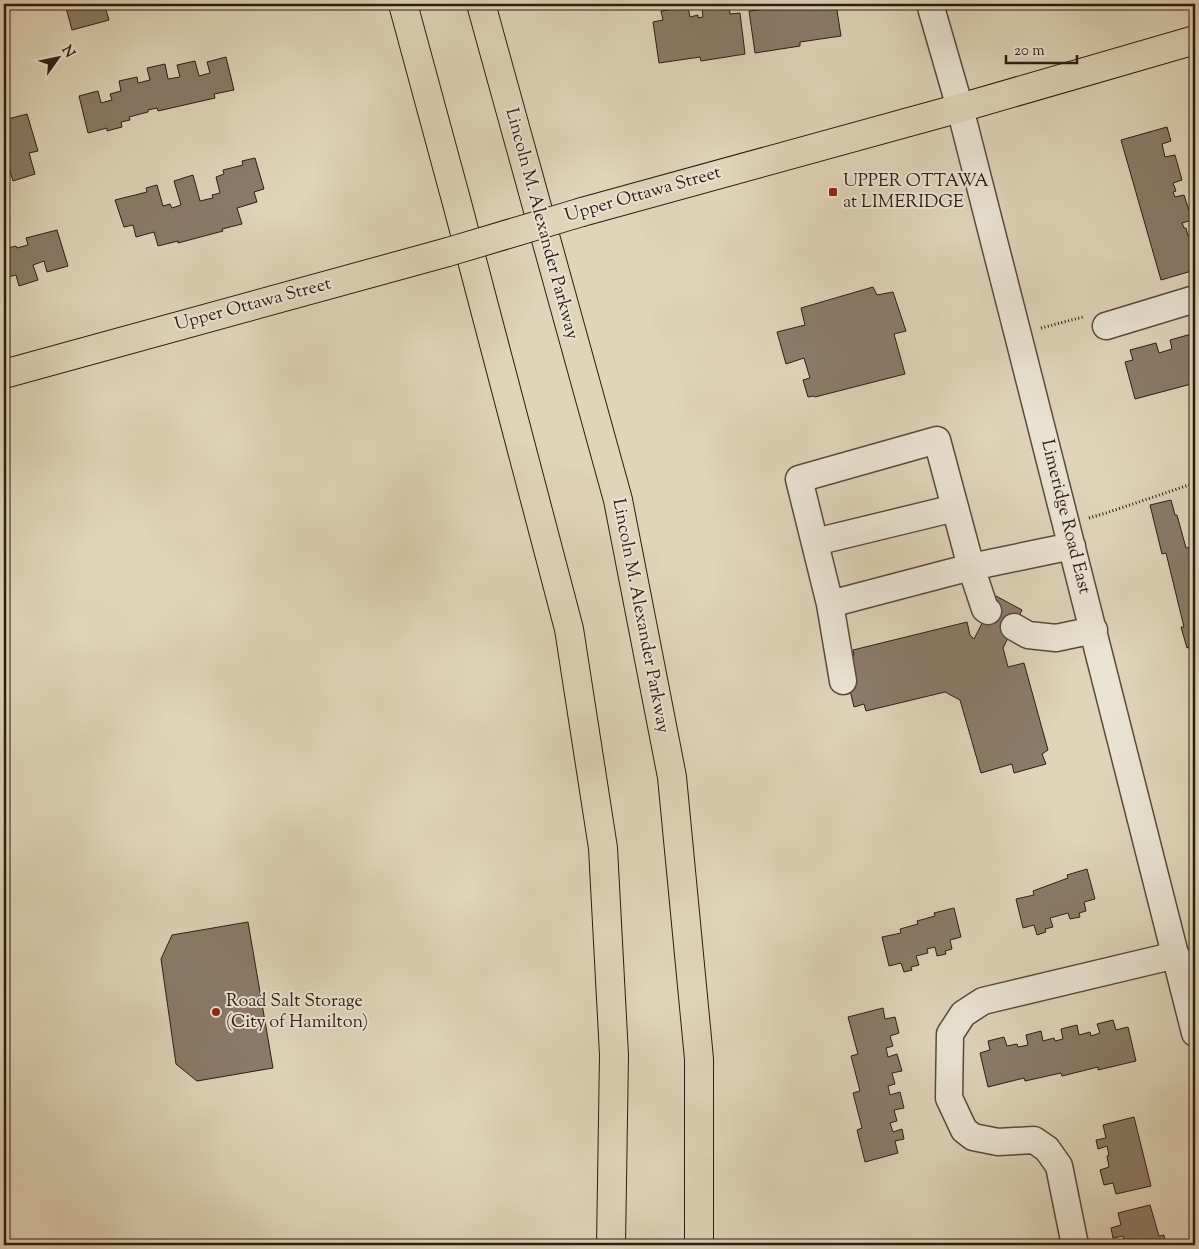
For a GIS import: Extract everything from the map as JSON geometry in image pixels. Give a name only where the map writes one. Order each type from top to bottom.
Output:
[{"type":"main road","points":[[403,4],[568,629],[603,848],[614,1055],[611,1245]]},
{"type":"main road","name":"Lincoln M. Alexander Parkway","points":[[481,4],[618,500],[672,777],[699,1059],[699,1245]]},
{"type":"main road","name":"Upper Ottawa Street","points":[[4,374],[448,252],[582,212],[960,108],[1195,40]]},
{"type":"street","name":"Limeridge Road East","points":[[930,4],[960,108],[1195,1033]]},
{"type":"street","points":[[1106,326],[1195,299]]},
{"type":"street","points":[[843,681],[830,604],[799,479],[937,440],[971,567],[985,609],[988,611]]},
{"type":"street","points":[[815,542],[955,508]]},
{"type":"street","points":[[830,604],[971,567],[1069,535]]},
{"type":"street","points":[[1014,627],[1028,635],[1056,638],[1094,630]]},
{"type":"street","points":[[1075,1245],[1059,1166],[1047,1149],[1034,1140],[998,1142],[973,1137],[964,1130],[949,1098],[950,1034],[963,1014],[984,1001],[1176,955]]},
{"type":"path","points":[[1018,335],[1090,314],[1106,326]]},
{"type":"path","points":[[1069,535],[1106,513],[1195,483]]},
{"type":"building","points":[[65,4],[104,4],[109,20],[72,30]]},
{"type":"building","points":[[758,4],[786,4],[786,6],[791,4],[836,4],[841,36],[800,42],[800,46],[755,53],[749,11],[759,10]]},
{"type":"building","points":[[729,5],[730,14],[740,13],[745,54],[701,61],[700,57],[659,63],[653,22],[663,20],[661,11],[688,7],[690,17],[698,15],[698,18],[703,17],[702,8]]},
{"type":"building","points":[[226,57],[234,90],[214,94],[215,98],[158,111],[157,108],[148,110],[148,112],[129,117],[130,120],[121,122],[122,127],[107,131],[107,128],[88,133],[79,96],[98,91],[101,103],[112,100],[110,94],[121,91],[119,81],[137,77],[138,83],[150,80],[147,68],[165,64],[168,79],[180,77],[177,65],[195,61],[199,76],[210,73],[207,62]]},
{"type":"building","points":[[27,114],[38,151],[29,153],[35,174],[13,181],[6,159],[4,159],[4,120]]},
{"type":"building","points":[[1167,127],[1171,141],[1162,144],[1165,157],[1175,155],[1182,180],[1173,183],[1176,191],[1173,192],[1175,197],[1184,195],[1192,220],[1182,223],[1184,228],[1186,228],[1188,236],[1195,234],[1195,270],[1161,280],[1121,140]]},
{"type":"building","points":[[255,158],[264,189],[254,192],[257,202],[237,208],[242,224],[178,243],[178,241],[158,246],[154,232],[136,237],[133,225],[124,227],[115,200],[147,192],[146,188],[157,185],[163,206],[170,204],[172,208],[181,205],[174,181],[193,175],[200,201],[213,198],[212,195],[220,193],[216,177],[224,174],[223,170],[243,165],[242,161]]},
{"type":"building","points":[[57,230],[68,266],[47,272],[44,261],[33,265],[38,280],[19,286],[16,275],[4,278],[4,249],[28,245],[26,238]]},
{"type":"building","points":[[873,287],[877,295],[893,292],[906,331],[894,334],[905,374],[815,397],[808,397],[803,380],[810,378],[804,358],[786,364],[777,332],[805,325],[801,308]]},
{"type":"building","points":[[1195,333],[1195,383],[1135,399],[1125,362],[1133,360],[1130,350],[1156,343],[1159,353],[1172,349],[1170,340]]},
{"type":"building","points":[[1171,500],[1186,548],[1192,547],[1195,558],[1195,663],[1193,663],[1190,647],[1187,648],[1181,627],[1184,627],[1166,553],[1162,554],[1150,505]]},
{"type":"building","points":[[996,596],[1022,610],[1003,648],[1008,667],[1024,663],[1048,750],[1042,754],[1046,764],[1014,773],[1012,764],[981,773],[960,700],[945,692],[866,711],[864,704],[854,707],[842,658],[854,655],[853,650],[967,622],[970,635],[974,639]]},
{"type":"building","points":[[1087,869],[1095,899],[1084,902],[1086,911],[1079,913],[1080,917],[1070,919],[1068,913],[1050,918],[1053,927],[1045,929],[1046,932],[1037,935],[1034,925],[1023,928],[1016,899],[1034,895],[1033,891],[1068,878],[1067,875]]},
{"type":"building","points":[[954,908],[961,937],[950,940],[952,949],[945,951],[946,954],[937,956],[935,947],[927,949],[928,953],[916,956],[919,965],[911,967],[912,970],[904,972],[901,963],[889,966],[882,937],[901,933],[900,929],[918,924],[917,921],[935,916],[934,913]]},
{"type":"building","name":"Road Salt Storage (City of Hamilton)","points":[[248,922],[273,1068],[197,1081],[176,1064],[161,959],[172,935]]},
{"type":"building","points":[[883,1008],[885,1019],[895,1017],[899,1033],[890,1036],[893,1046],[886,1048],[888,1057],[897,1054],[902,1071],[892,1073],[895,1084],[888,1086],[890,1095],[900,1092],[904,1108],[894,1110],[897,1121],[890,1123],[893,1132],[902,1129],[904,1139],[895,1141],[898,1153],[865,1162],[857,1130],[862,1128],[853,1093],[860,1091],[851,1056],[858,1054],[848,1017]]},
{"type":"building","points":[[1113,1020],[1116,1030],[1128,1027],[1136,1061],[1098,1070],[1098,1067],[1062,1076],[1061,1073],[1025,1081],[1024,1078],[988,1087],[980,1053],[990,1050],[988,1041],[1004,1037],[1007,1046],[1017,1044],[1018,1047],[1028,1045],[1026,1035],[1041,1031],[1043,1041],[1054,1038],[1055,1041],[1063,1039],[1061,1029],[1077,1025],[1079,1035],[1090,1032],[1091,1036],[1100,1033],[1097,1024]]},
{"type":"building","points":[[1134,1117],[1151,1186],[1116,1194],[1113,1183],[1104,1185],[1100,1170],[1109,1167],[1107,1146],[1098,1149],[1096,1140],[1106,1138],[1103,1125]]},
{"type":"building","points":[[1150,1205],[1159,1236],[1164,1235],[1166,1245],[1125,1245],[1123,1236],[1113,1238],[1111,1228],[1121,1225],[1118,1213]]},
{"type":"place","name":"UPPER OTTAWA at LIMERIDGE","points":[[833,192]]},
{"type":"place","name":"Road Salt Storage (City of Hamilton)","points":[[216,1012]]}]
